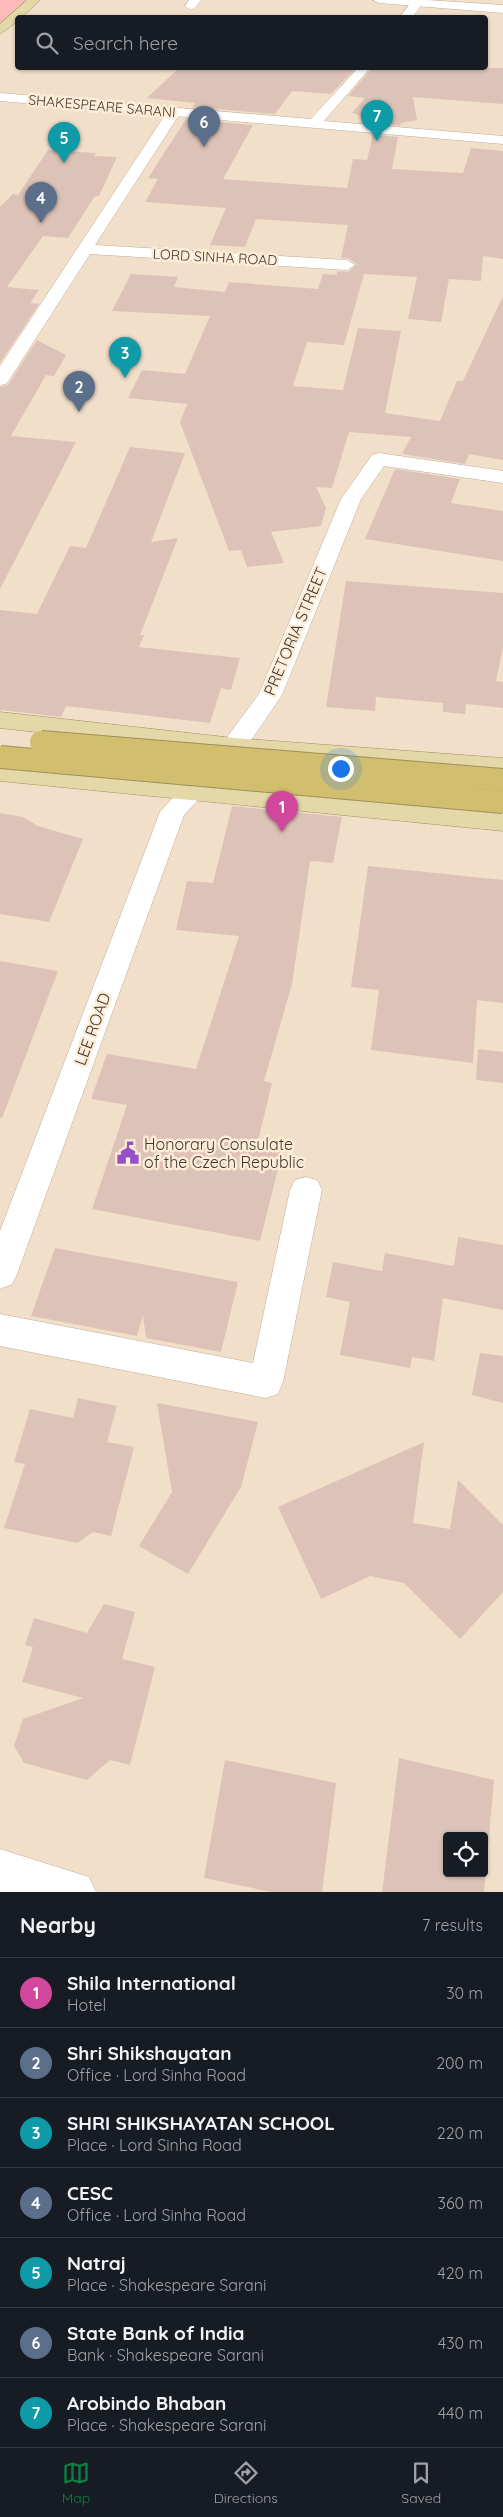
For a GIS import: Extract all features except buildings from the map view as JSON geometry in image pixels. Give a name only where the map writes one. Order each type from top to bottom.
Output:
[{"type":"highway","points":[[0,738],[503,780]]},
{"type":"highway","points":[[0,757],[503,802]]},
{"type":"main road","points":[[17,15],[34,0]]},
{"type":"main road","points":[[0,30],[15,17]]},
{"type":"main road","points":[[0,720],[234,746],[503,766]]},
{"type":"main road","points":[[0,773],[503,822]]},
{"type":"street","points":[[379,0],[503,9]]},
{"type":"street","points":[[407,15],[417,2]]},
{"type":"street","points":[[314,124],[362,70]]},
{"type":"street","name":"SHAKESPEARE SARANI","points":[[0,97],[503,140]]},
{"type":"street","points":[[0,380],[83,249],[174,112]]},
{"type":"street","name":"LORD SINHA ROAD","points":[[83,249],[348,264]]},
{"type":"street","name":"PRETORIA STREET","points":[[193,791],[234,746],[270,695],[351,499],[379,459],[503,477]]},
{"type":"street","name":"LEE ROAD","points":[[0,1274],[173,812],[193,791]]},
{"type":"street","points":[[0,1330],[266,1382],[306,1190]]},
{"type":"street","points":[[0,1871],[74,1892]]},
{"type":"shaded area","points":[[0,0],[29,0],[0,28]]},
{"type":"place","name":"Arobindo Bhaban","points":[[377,141]]},
{"type":"place","name":"State Bank of India","points":[[204,147]]},
{"type":"place","name":"Natraj","points":[[64,163]]},
{"type":"place","name":"CESC","points":[[41,223]]},
{"type":"place","name":"SHRI SHIKSHAYATAN SCHOOL","points":[[125,378]]},
{"type":"place","name":"Shri Shikshayatan","points":[[79,412]]},
{"type":"place","name":"Shila International","points":[[282,832]]},
{"type":"place","name":"Honorary Consulate of the Czech Republic","points":[[128,1153]]}]
